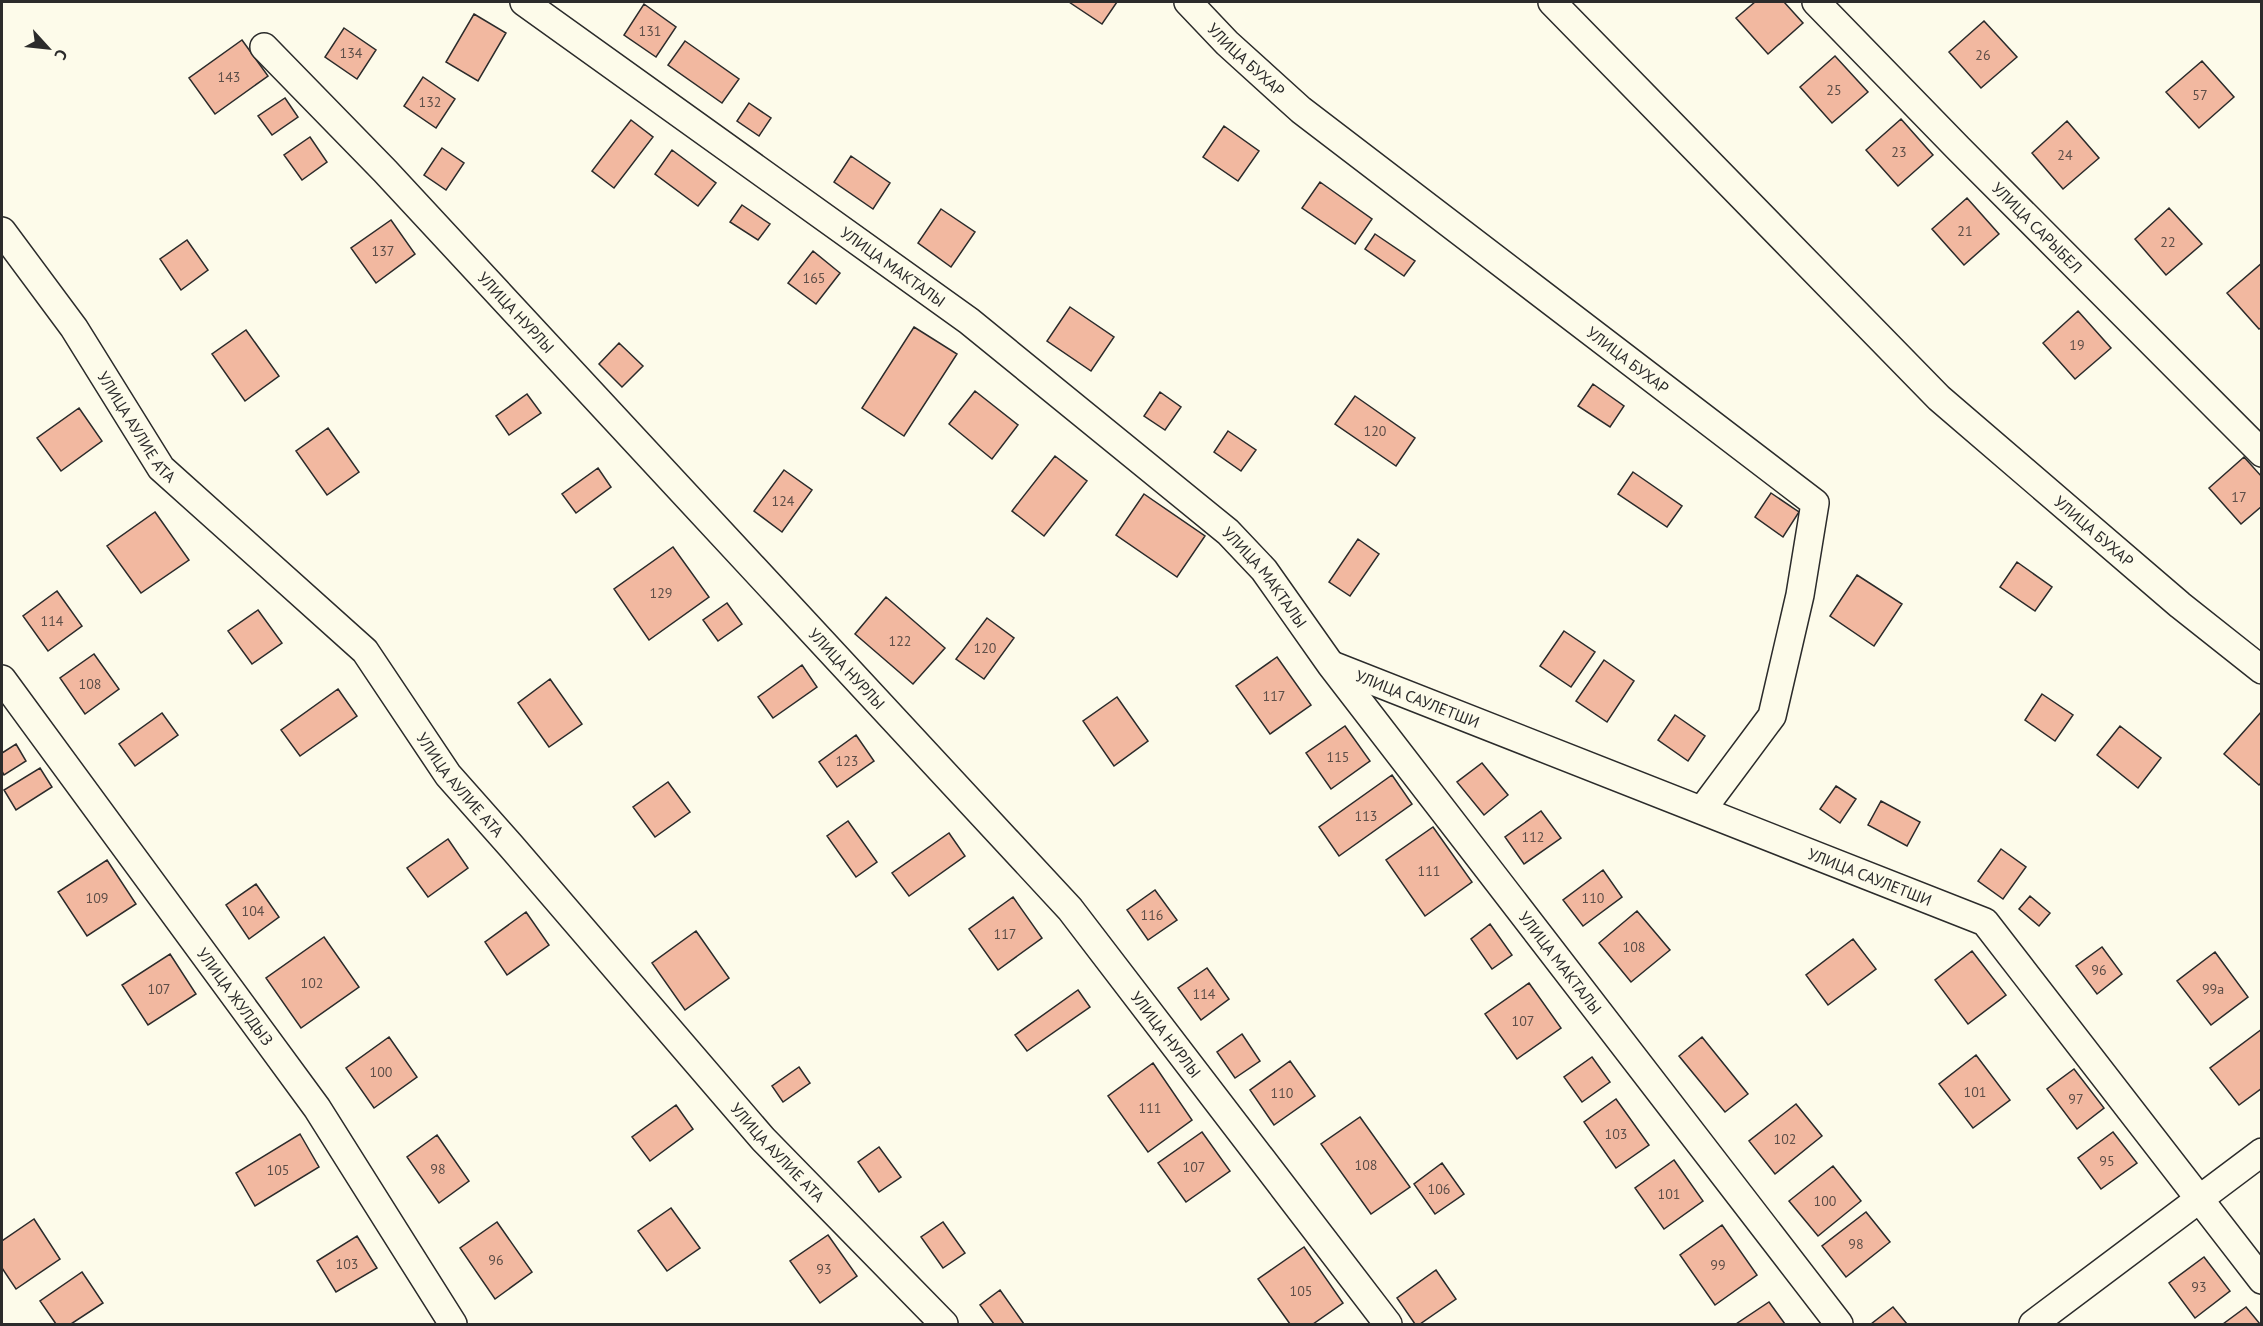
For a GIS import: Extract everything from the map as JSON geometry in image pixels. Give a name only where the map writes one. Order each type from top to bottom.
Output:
[{"type":"street","name":"УЛИЦА МАКТАЛЫ","points":[[524,2],[969,321],[1228,532],[1264,570],[1331,665],[1839,1324]]},
{"type":"street","name":"УЛИЦА БУХАР","points":[[1188,2],[1227,43],[1300,110],[1815,503],[1800,595],[1772,716],[1702,810]]},
{"type":"street","name":"УЛИЦА БУХАР","points":[[1552,2],[1939,398],[2180,605],[2262,670]]},
{"type":"street","name":"УЛИЦА САРЫБЕЛ","points":[[1816,2],[1966,157],[2262,453]]},
{"type":"street","name":"УЛИЦА НУРЛЫ","points":[[264,47],[385,171],[1070,909],[1388,1324]]},
{"type":"street","name":"УЛИЦА АУЛИЕ АТА","points":[[2,231],[74,328],[161,468],[364,651],[448,775],[763,1139],[944,1324]]},
{"type":"street","name":"УЛИЦА САУЛЕТШИ","points":[[1331,665],[1985,921],[2262,1281]]},
{"type":"street","name":"УЛИЦА ЖУЛДЫЗ","points":[[2,680],[317,1108],[453,1324]]},
{"type":"street","points":[[2033,1324],[2262,1152]]},
{"type":"building","points":[[1069,2],[1117,2],[1102,24]]},
{"type":"building","points":[[1755,2],[1784,2],[1803,23],[1768,54],[1736,18]]},
{"type":"building","points":[[644,4],[676,27],[656,57],[624,35]]},
{"type":"building","points":[[474,14],[506,33],[478,81],[446,62]]},
{"type":"building","points":[[1984,21],[2017,57],[1981,88],[1949,52]]},
{"type":"building","points":[[344,28],[376,50],[357,79],[325,57]]},
{"type":"building","points":[[242,40],[268,76],[215,114],[189,78]]},
{"type":"building","points":[[685,41],[739,79],[722,103],[668,65]]},
{"type":"building","points":[[1835,56],[1868,92],[1832,123],[1800,87]]},
{"type":"building","points":[[2202,61],[2234,97],[2199,128],[2166,92]]},
{"type":"building","points":[[423,77],[455,99],[436,128],[404,106]]},
{"type":"building","points":[[285,98],[298,117],[272,135],[258,116]]},
{"type":"building","points":[[749,103],[771,118],[759,136],[737,121]]},
{"type":"building","points":[[1901,119],[1933,155],[1898,186],[1866,150]]},
{"type":"building","points":[[631,120],[653,137],[614,188],[592,171]]},
{"type":"building","points":[[2067,121],[2099,158],[2063,189],[2032,153]]},
{"type":"building","points":[[1224,126],[1259,151],[1238,181],[1203,157]]},
{"type":"building","points":[[310,137],[327,162],[302,180],[284,155]]},
{"type":"building","points":[[442,148],[464,163],[446,190],[424,175]]},
{"type":"building","points":[[672,150],[716,183],[698,206],[655,174]]},
{"type":"building","points":[[851,156],[890,183],[873,209],[834,182]]},
{"type":"building","points":[[1320,182],[1372,219],[1355,244],[1302,208]]},
{"type":"building","points":[[1967,198],[1999,234],[1964,265],[1932,229]]},
{"type":"building","points":[[742,205],[770,224],[758,240],[730,222]]},
{"type":"building","points":[[2169,208],[2202,244],[2166,275],[2135,239]]},
{"type":"building","points":[[941,209],[975,232],[951,267],[918,243]]},
{"type":"building","points":[[391,220],[415,254],[376,283],[351,248]]},
{"type":"building","points":[[1375,234],[1415,261],[1404,276],[1365,249]]},
{"type":"building","points":[[187,240],[208,270],[181,290],[160,259]]},
{"type":"building","points":[[813,251],[840,273],[816,304],[788,283]]},
{"type":"building","points":[[2262,263],[2262,327],[2259,329],[2227,293]]},
{"type":"building","points":[[1070,307],[1114,337],[1091,371],[1047,341]]},
{"type":"building","points":[[2078,311],[2111,348],[2075,379],[2043,343]]},
{"type":"building","points":[[914,327],[957,354],[904,436],[862,408]]},
{"type":"building","points":[[246,330],[279,376],[245,401],[212,354]]},
{"type":"building","points":[[619,343],[643,366],[622,387],[599,364]]},
{"type":"building","points":[[1593,384],[1624,406],[1610,427],[1578,406]]},
{"type":"building","points":[[975,391],[1018,425],[992,459],[949,424]]},
{"type":"building","points":[[1160,392],[1181,407],[1165,430],[1144,416]]},
{"type":"building","points":[[527,394],[541,413],[509,435],[496,416]]},
{"type":"building","points":[[1355,396],[1415,438],[1396,466],[1335,424]]},
{"type":"building","points":[[79,408],[102,441],[61,471],[37,438]]},
{"type":"building","points":[[328,428],[359,472],[327,495],[296,451]]},
{"type":"building","points":[[1228,431],[1256,450],[1241,471],[1214,452]]},
{"type":"building","points":[[1055,456],[1087,481],[1044,536],[1012,511]]},
{"type":"building","points":[[2244,457],[2262,477],[2262,506],[2241,524],[2209,488]]},
{"type":"building","points":[[598,468],[611,487],[576,513],[562,494]]},
{"type":"building","points":[[784,470],[812,490],[782,532],[754,511]]},
{"type":"building","points":[[1633,472],[1682,506],[1667,527],[1618,494]]},
{"type":"building","points":[[1771,493],[1799,512],[1783,537],[1755,517]]},
{"type":"building","points":[[1144,494],[1205,536],[1177,577],[1116,535]]},
{"type":"building","points":[[155,512],[189,560],[141,593],[107,546]]},
{"type":"building","points":[[1358,539],[1379,554],[1350,596],[1329,582]]},
{"type":"building","points":[[673,547],[709,597],[649,640],[614,589]]},
{"type":"building","points":[[2017,562],[2052,587],[2035,611],[2000,587]]},
{"type":"building","points":[[1857,575],[1902,604],[1874,646],[1830,616]]},
{"type":"building","points":[[57,591],[82,626],[48,651],[23,616]]},
{"type":"building","points":[[886,597],[945,648],[913,684],[855,634]]},
{"type":"building","points":[[727,603],[742,624],[718,641],[703,620]]},
{"type":"building","points":[[258,610],[282,643],[252,664],[228,631]]},
{"type":"building","points":[[987,618],[1014,638],[984,679],[956,659]]},
{"type":"building","points":[[1564,631],[1595,652],[1571,687],[1540,666]]},
{"type":"building","points":[[94,654],[119,689],[85,714],[60,678]]},
{"type":"building","points":[[1277,657],[1311,705],[1270,734],[1236,686]]},
{"type":"building","points":[[1604,660],[1634,681],[1607,722],[1576,701]]},
{"type":"building","points":[[802,665],[817,687],[773,718],[758,697]]},
{"type":"building","points":[[550,679],[582,724],[549,747],[518,703]]},
{"type":"building","points":[[338,689],[357,716],[300,756],[281,730]]},
{"type":"building","points":[[2042,694],[2073,715],[2055,741],[2025,720]]},
{"type":"building","points":[[1117,697],[1148,741],[1114,766],[1083,721]]},
{"type":"building","points":[[2262,711],[2262,782],[2259,785],[2224,754]]},
{"type":"building","points":[[162,713],[178,735],[135,766],[119,744]]},
{"type":"building","points":[[1675,715],[1705,736],[1688,761],[1658,740]]},
{"type":"building","points":[[1345,726],[1370,761],[1331,789],[1306,753]]},
{"type":"building","points":[[2120,726],[2161,758],[2138,788],[2097,755]]},
{"type":"building","points":[[856,735],[874,761],[837,787],[819,762]]},
{"type":"building","points":[[16,744],[26,761],[4,775],[2,753]]},
{"type":"building","points":[[1482,763],[1508,795],[1484,815],[1457,782]]},
{"type":"building","points":[[40,768],[52,787],[16,810],[4,790]]},
{"type":"building","points":[[1392,775],[1412,804],[1339,856],[1319,827]]},
{"type":"building","points":[[668,782],[690,812],[655,837],[633,807]]},
{"type":"building","points":[[1836,786],[1856,799],[1840,823],[1820,809]]},
{"type":"building","points":[[1881,801],[1920,822],[1907,846],[1868,825]]},
{"type":"building","points":[[1541,811],[1561,838],[1524,864],[1505,837]]},
{"type":"building","points":[[848,821],[877,862],[856,877],[827,836]]},
{"type":"building","points":[[1433,827],[1472,882],[1425,916],[1386,860]]},
{"type":"building","points":[[949,833],[965,856],[909,896],[892,873]]},
{"type":"building","points":[[448,839],[468,868],[428,897],[407,868]]},
{"type":"building","points":[[2001,849],[2026,867],[2003,899],[1978,881]]},
{"type":"building","points":[[107,860],[136,904],[87,936],[58,892]]},
{"type":"building","points":[[1603,870],[1622,897],[1583,926],[1563,900]]},
{"type":"building","points":[[256,884],[279,917],[249,939],[226,905]]},
{"type":"building","points":[[1155,890],[1177,920],[1148,940],[1127,910]]},
{"type":"building","points":[[2030,896],[2050,913],[2039,926],[2019,909]]},
{"type":"building","points":[[1013,897],[1042,938],[998,970],[969,929]]},
{"type":"building","points":[[1637,911],[1670,950],[1631,982],[1599,943]]},
{"type":"building","points":[[526,912],[549,945],[507,975],[485,942]]},
{"type":"building","points":[[1490,924],[1512,955],[1492,969],[1471,939]]},
{"type":"building","points":[[696,931],[729,978],[685,1010],[652,963]]},
{"type":"building","points":[[324,937],[359,987],[301,1028],[266,978]]},
{"type":"building","points":[[1853,939],[1876,969],[1828,1005],[1806,975]]},
{"type":"building","points":[[2102,947],[2122,974],[2097,994],[2076,966]]},
{"type":"building","points":[[1972,951],[2006,995],[1968,1024],[1935,980]]},
{"type":"building","points":[[2215,952],[2248,997],[2211,1025],[2177,981]]},
{"type":"building","points":[[170,954],[196,994],[148,1025],[122,985]]},
{"type":"building","points":[[1207,968],[1229,999],[1201,1020],[1178,988]]},
{"type":"building","points":[[1529,983],[1561,1028],[1517,1059],[1485,1014]]},
{"type":"building","points":[[1078,990],[1090,1007],[1027,1051],[1015,1035]]},
{"type":"building","points":[[2262,1029],[2262,1088],[2239,1105],[2210,1068]]},
{"type":"building","points":[[1242,1034],[1260,1061],[1235,1078],[1217,1052]]},
{"type":"building","points":[[389,1037],[417,1077],[374,1108],[346,1068]]},
{"type":"building","points":[[1702,1037],[1748,1094],[1725,1112],[1679,1056]]},
{"type":"building","points":[[1976,1055],[2010,1100],[1973,1128],[1939,1084]]},
{"type":"building","points":[[1592,1057],[1610,1082],[1582,1102],[1564,1077]]},
{"type":"building","points":[[1290,1061],[1315,1096],[1274,1125],[1250,1090]]},
{"type":"building","points":[[1153,1063],[1192,1120],[1148,1152],[1108,1096]]},
{"type":"building","points":[[799,1067],[810,1083],[783,1102],[772,1086]]},
{"type":"building","points":[[2074,1069],[2104,1108],[2077,1129],[2047,1089]]},
{"type":"building","points":[[1616,1099],[1649,1145],[1616,1168],[1584,1122]]},
{"type":"building","points":[[1796,1104],[1822,1136],[1775,1174],[1749,1141]]},
{"type":"building","points":[[676,1105],[693,1129],[650,1161],[632,1137]]},
{"type":"building","points":[[1360,1117],[1410,1187],[1371,1214],[1321,1144]]},
{"type":"building","points":[[1202,1132],[1230,1171],[1186,1202],[1158,1163]]},
{"type":"building","points":[[2113,1132],[2137,1163],[2101,1189],[2078,1158]]},
{"type":"building","points":[[300,1134],[319,1167],[255,1206],[236,1173]]},
{"type":"building","points":[[437,1135],[469,1181],[439,1203],[407,1157]]},
{"type":"building","points":[[879,1147],[901,1177],[879,1192],[858,1162]]},
{"type":"building","points":[[1674,1160],[1703,1201],[1664,1229],[1635,1188]]},
{"type":"building","points":[[1442,1163],[1464,1194],[1435,1214],[1414,1184]]},
{"type":"building","points":[[1833,1166],[1861,1201],[1818,1236],[1789,1201]]},
{"type":"building","points":[[671,1208],[700,1248],[667,1271],[638,1231]]},
{"type":"building","points":[[1866,1212],[1890,1242],[1846,1277],[1822,1246]]},
{"type":"building","points":[[34,1219],[60,1259],[16,1289],[2,1268],[2,1241]]},
{"type":"building","points":[[497,1222],[532,1272],[495,1299],[460,1248]]},
{"type":"building","points":[[943,1222],[965,1253],[943,1268],[921,1237]]},
{"type":"building","points":[[1722,1225],[1757,1275],[1715,1305],[1680,1255]]},
{"type":"building","points":[[828,1235],[857,1276],[820,1303],[790,1261]]},
{"type":"building","points":[[357,1236],[377,1268],[336,1292],[317,1261]]},
{"type":"building","points":[[1304,1247],[1343,1303],[1313,1324],[1290,1324],[1258,1279]]},
{"type":"building","points":[[2204,1257],[2230,1291],[2195,1318],[2169,1283]]},
{"type":"building","points":[[1436,1270],[1456,1299],[1420,1324],[1415,1324],[1397,1298]]},
{"type":"building","points":[[82,1272],[103,1303],[71,1324],[56,1324],[40,1301]]},
{"type":"building","points":[[1000,1290],[1024,1324],[994,1324],[980,1305]]},
{"type":"building","points":[[1769,1302],[1785,1324],[1736,1324]]},
{"type":"building","points":[[1893,1307],[1907,1324],[1871,1324]]},
{"type":"building","points":[[2246,1307],[2260,1324],[2223,1324]]}]
